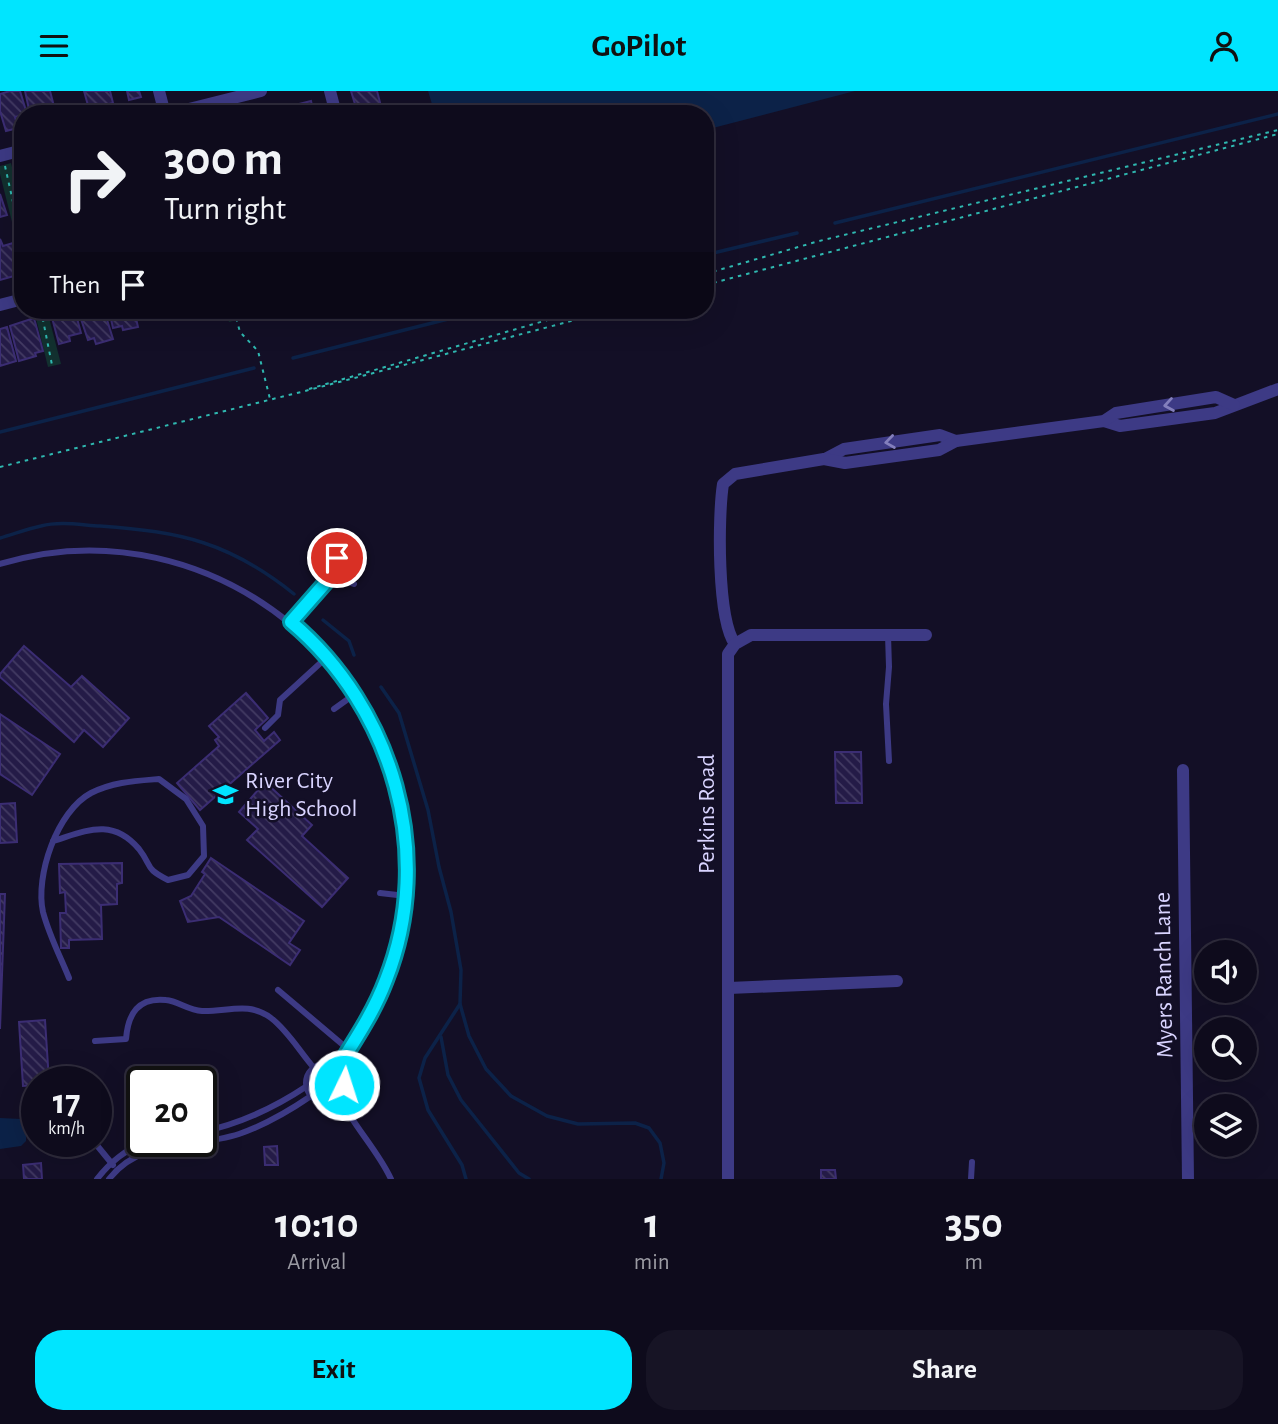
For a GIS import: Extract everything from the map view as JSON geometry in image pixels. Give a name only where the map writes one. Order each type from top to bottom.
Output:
[{"type":"street","points":[[204,105],[261,91]]},
{"type":"street","points":[[926,635],[751,635],[735,644],[729,636],[723,601],[720,505],[723,484],[735,474],[824,459],[844,449],[940,435],[956,441],[1104,421],[1116,413],[1216,397],[1234,405],[1278,389]]},
{"type":"street","name":"Perkins Road","points":[[728,1179],[728,654],[735,644]]},
{"type":"street","name":"Myers Ranch Lane","points":[[1183,770],[1188,1179]]},
{"type":"street","points":[[729,988],[898,981]]},
{"type":"lane","points":[[0,564],[45,554],[82,550],[152,557],[187,566],[217,577],[263,602],[291,622],[327,657],[355,694],[383,747],[397,790],[406,848],[405,896],[398,941],[386,980],[365,1025],[337,1069]]},
{"type":"lane","points":[[291,622],[329,576],[337,558]]},
{"type":"lane","points":[[329,576],[354,584]]},
{"type":"lane","points":[[888,635],[886,704],[889,761]]},
{"type":"lane","points":[[265,728],[278,715],[280,700],[327,657]]},
{"type":"lane","points":[[334,709],[355,694]]},
{"type":"lane","points":[[53,841],[99,827],[127,837],[140,851],[151,871],[168,880],[188,875],[204,856],[203,826],[186,799],[159,779],[115,783],[88,795],[66,816],[53,841],[42,876],[43,910],[69,978]]},
{"type":"lane","points":[[380,893],[405,896]]},
{"type":"lane","points":[[278,990],[349,1050]]},
{"type":"lane","points":[[94,1041],[126,1039],[127,1023],[135,1009],[147,1001],[168,1000],[188,1009],[206,1011],[236,1007],[254,1009],[271,1018],[314,1068]]},
{"type":"lane","points":[[326,1064],[337,1069],[344,1079],[339,1096],[322,1102],[311,1096],[307,1079],[314,1068],[326,1064]]},
{"type":"lane","points":[[217,1126],[246,1120],[287,1100],[307,1086]]},
{"type":"lane","points":[[109,1179],[116,1169],[142,1152],[238,1134],[269,1121],[311,1096]]},
{"type":"lane","points":[[339,1096],[376,1151],[391,1179]]},
{"type":"lane","points":[[97,1179],[110,1162],[126,1150]]},
{"type":"lane","points":[[106,1157],[116,1169]]},
{"type":"lane","points":[[971,1179],[972,1162]]},
{"type":"path","points":[[714,271],[819,241],[1278,130]]},
{"type":"path","points":[[714,283],[1278,135]]},
{"type":"path","points":[[3,161],[14,208]]},
{"type":"path","points":[[43,319],[52,365]]},
{"type":"path","points":[[236,319],[240,332],[258,351],[271,400]]},
{"type":"path","points":[[271,400],[551,319]]},
{"type":"path","points":[[0,467],[271,400],[579,319]]},
{"type":"green space","points":[[11,163],[14,175],[14,230],[0,174],[0,166]]},
{"type":"green space","points":[[36,319],[49,319],[61,364],[48,367]]},
{"type":"water","points":[[428,91],[855,91],[714,128],[714,105],[432,105]]},
{"type":"water","points":[[0,1118],[21,1119],[21,1146],[0,1149]]},
{"type":"building","points":[[20,91],[24,105],[14,105],[14,129],[6,131],[0,111],[0,94]]},
{"type":"building","points":[[25,91],[50,91],[54,105],[28,105]]},
{"type":"building","points":[[84,91],[110,91],[113,103],[88,105]]},
{"type":"building","points":[[127,91],[139,91],[141,97],[129,100]]},
{"type":"building","points":[[351,91],[377,91],[381,105],[355,105]]},
{"type":"building","points":[[311,101],[312,105],[299,105]]},
{"type":"building","points":[[0,194],[7,215],[0,217]]},
{"type":"building","points":[[0,239],[3,246],[13,243],[14,276],[0,280]]},
{"type":"building","points":[[34,319],[43,351],[19,361],[10,326]]},
{"type":"building","points":[[52,319],[77,319],[81,333],[69,336],[70,341],[59,344]]},
{"type":"building","points":[[81,319],[107,319],[113,339],[96,344],[94,338],[88,340]]},
{"type":"building","points":[[111,319],[136,319],[138,327],[123,330],[122,326],[113,328]]},
{"type":"building","points":[[7,327],[16,361],[0,366],[0,329]]},
{"type":"building","points":[[24,646],[71,687],[82,676],[129,718],[103,747],[84,730],[74,742],[0,677]]},
{"type":"building","points":[[246,693],[268,718],[255,730],[264,741],[274,732],[280,740],[200,810],[177,783],[219,746],[215,740],[219,737],[209,726]]},
{"type":"building","points":[[0,714],[60,754],[32,795],[0,774]]},
{"type":"building","points":[[835,752],[861,752],[862,803],[836,803]]},
{"type":"building","points":[[265,782],[312,825],[302,836],[348,878],[322,907],[247,840],[258,829],[239,812]]},
{"type":"building","points":[[15,803],[17,842],[0,843],[0,804]]},
{"type":"building","points":[[211,858],[304,921],[289,943],[300,950],[290,965],[219,917],[188,922],[180,901],[191,896],[205,874],[202,872]]},
{"type":"building","points":[[122,863],[122,883],[117,884],[117,904],[101,905],[102,939],[69,940],[69,948],[61,948],[60,913],[66,913],[65,892],[60,893],[59,864]]},
{"type":"building","points":[[0,894],[5,894],[0,1029]]},
{"type":"building","points":[[45,1020],[48,1066],[22,1066],[19,1022]]},
{"type":"building","points":[[277,1146],[278,1165],[265,1165],[264,1147]]},
{"type":"building","points":[[41,1163],[42,1179],[24,1179],[23,1165]]},
{"type":"building","points":[[821,1170],[835,1170],[836,1179],[821,1179]]},
{"type":"waterway","points":[[835,223],[1278,114]]},
{"type":"waterway","points":[[714,253],[797,233]]},
{"type":"waterway","points":[[293,358],[448,319]]},
{"type":"waterway","points":[[0,432],[254,368]]},
{"type":"waterway","points":[[0,538],[41,526],[63,524],[180,536],[226,551],[248,562],[294,594]]},
{"type":"waterway","points":[[323,620],[349,641],[354,655]]},
{"type":"waterway","points":[[381,687],[399,713],[428,810],[461,970],[460,1004],[469,1036],[486,1069],[511,1096],[547,1116],[578,1124],[635,1123],[649,1128],[660,1143],[664,1163],[661,1179]]},
{"type":"waterway","points":[[460,1004],[425,1058],[419,1078],[428,1110],[462,1165],[466,1179]]},
{"type":"waterway","points":[[441,1037],[448,1075],[461,1100],[519,1173],[529,1179]]},
{"type":"place","name":"River City High School","points":[[225,795]]},
{"type":"route","points":[[337,558],[327,581],[291,622],[335,666],[364,708],[383,747],[397,790],[403,821],[407,873],[398,941],[386,980],[365,1025],[337,1069],[344,1079],[344,1085]]}]
